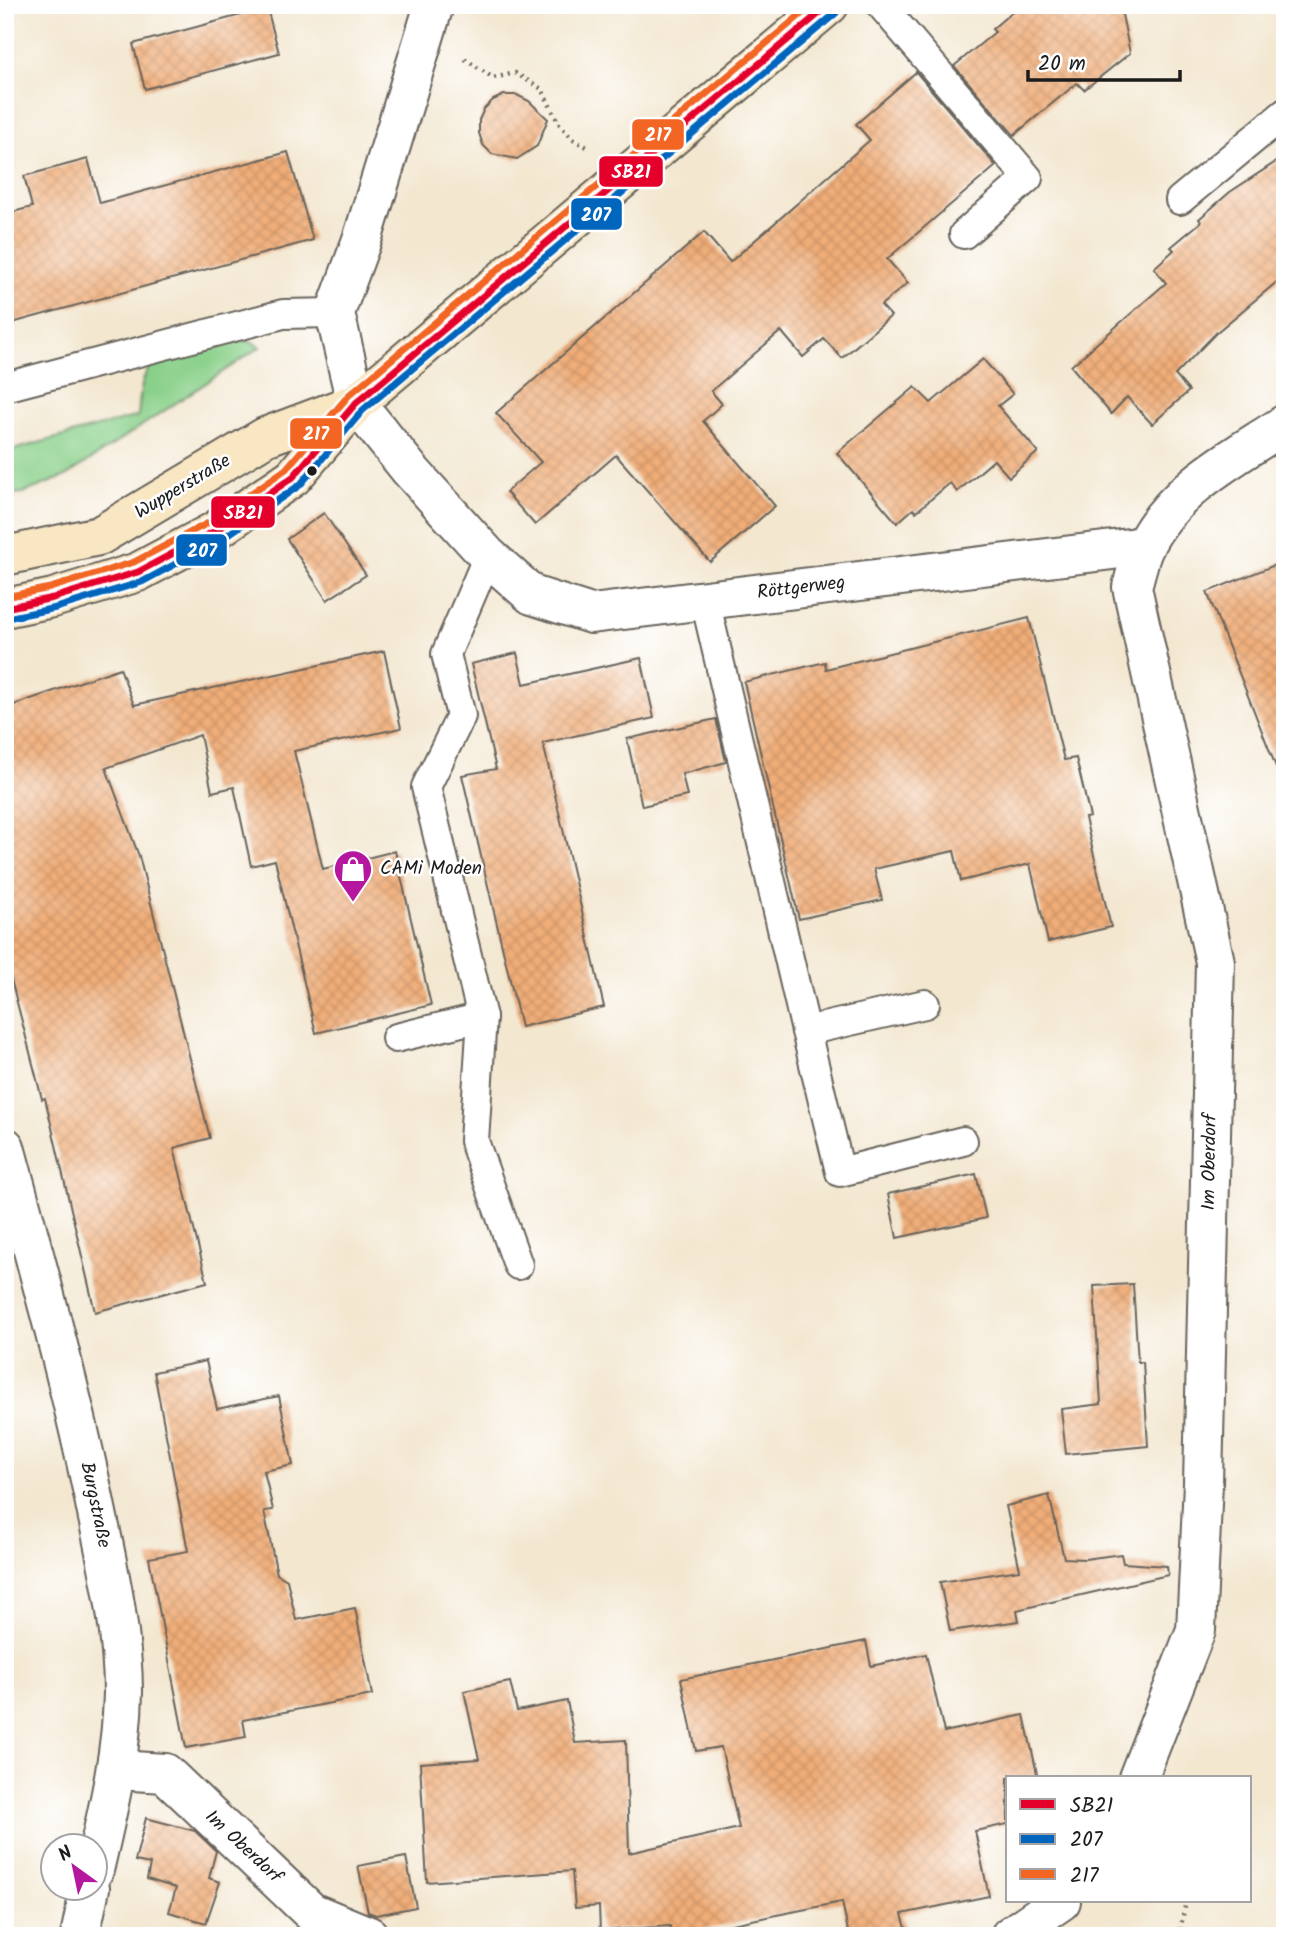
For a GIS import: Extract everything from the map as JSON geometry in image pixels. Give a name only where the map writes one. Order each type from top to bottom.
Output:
[{"type":"main road","name":"Wupperstraße","points":[[5,608],[53,598],[138,572],[215,531],[293,477],[356,403],[830,5]]},
{"type":"main road","name":"Wupperstraße","points":[[5,556],[99,536],[158,504],[265,437],[356,403]]},
{"type":"street","points":[[356,403],[335,313],[363,237],[430,19]]},
{"type":"street","name":"Röttgerweg","points":[[356,403],[410,470],[488,556],[531,595],[591,614],[1145,546]]},
{"type":"street","points":[[1145,546],[1172,506],[1205,476],[1285,424]]},
{"type":"street","name":"Im Oberdorf","points":[[1139,1776],[1195,1630],[1203,1483],[1215,962],[1132,587],[1145,546]]},
{"type":"street","name":"Burgstraße","points":[[5,1147],[77,1415],[114,1596],[123,1688],[117,1770],[103,1832]]},
{"type":"street","name":"Im Oberdorf","points":[[117,1770],[165,1773],[311,1912],[369,1936]]},
{"type":"street","points":[[80,1936],[87,1902]]},
{"type":"street","points":[[1010,1936],[1060,1902]]},
{"type":"lane","points":[[881,5],[1028,178],[964,234]]},
{"type":"lane","points":[[1180,200],[1285,113]]},
{"type":"lane","points":[[5,387],[283,314],[335,313]]},
{"type":"lane","points":[[488,556],[446,654],[461,716],[426,787],[482,1017],[474,1141],[517,1265]]},
{"type":"lane","points":[[705,600],[840,1172],[963,1142]]},
{"type":"lane","points":[[806,1031],[925,1004]]},
{"type":"lane","points":[[396,1038],[482,1017]]},
{"type":"path","points":[[430,19],[493,78],[515,73],[542,89],[558,122],[572,138],[630,171]]},
{"type":"path","points":[[1180,1936],[1186,1902]]},
{"type":"green space","points":[[236,340],[252,342],[260,347],[66,476],[23,493],[5,495],[5,452],[138,416],[143,382],[148,369],[158,359]]},
{"type":"building","points":[[1020,5],[1120,5],[1130,53],[1084,90],[1077,83],[1014,135],[954,66],[995,32],[992,29]]},
{"type":"building","points":[[267,8],[279,53],[145,89],[133,44]]},
{"type":"building","points":[[916,72],[996,166],[887,259],[908,283],[881,305],[891,316],[842,358],[824,339],[803,357],[781,331],[711,391],[722,404],[703,421],[775,506],[710,562],[616,455],[535,525],[506,492],[541,462],[496,413],[704,232],[730,262],[870,140],[856,124]]},
{"type":"building","points":[[504,95],[517,95],[529,101],[548,119],[537,146],[517,159],[492,154],[483,145],[479,133],[479,120],[484,109],[493,100]]},
{"type":"building","points":[[288,152],[313,240],[5,325],[5,214],[32,207],[24,176],[88,159],[100,203]]},
{"type":"building","points":[[1285,156],[1285,275],[1217,332],[1175,375],[1189,391],[1152,424],[1127,397],[1111,414],[1071,366],[1166,283],[1154,268],[1174,250],[1171,247],[1201,222],[1199,219],[1230,192]]},
{"type":"building","points":[[983,359],[1013,394],[998,406],[1038,452],[1009,477],[994,460],[957,492],[950,483],[916,512],[913,509],[897,523],[837,453],[915,387],[931,403]]},
{"type":"building","points":[[324,513],[366,575],[327,600],[287,539]]},
{"type":"building","points":[[1285,561],[1285,781],[1282,782],[1207,592]]},
{"type":"building","points":[[1029,618],[1064,760],[1076,758],[1090,817],[1085,818],[1111,927],[1048,942],[1030,864],[961,881],[954,851],[874,869],[882,900],[799,919],[744,682],[825,662],[826,669]]},
{"type":"building","points":[[384,651],[401,728],[294,751],[323,869],[395,851],[431,1005],[316,1033],[275,860],[251,866],[234,787],[212,792],[200,735],[106,768],[139,856],[210,1138],[174,1148],[207,1282],[95,1312],[45,1098],[42,1099],[5,956],[5,708],[120,668],[134,705]]},
{"type":"building","points":[[517,653],[524,684],[641,658],[654,718],[543,743],[604,1007],[521,1027],[462,775],[496,769],[471,664]]},
{"type":"building","points":[[716,719],[726,762],[682,774],[687,796],[642,806],[627,739]]},
{"type":"building","points":[[976,1174],[986,1218],[897,1238],[888,1194]]},
{"type":"building","points":[[1133,1284],[1138,1362],[1143,1362],[1148,1446],[1066,1454],[1061,1409],[1101,1404],[1094,1286]]},
{"type":"building","points":[[206,1361],[217,1409],[279,1396],[293,1465],[264,1471],[273,1510],[264,1511],[277,1574],[287,1580],[296,1620],[355,1608],[372,1695],[243,1720],[246,1737],[186,1748],[149,1558],[188,1551],[154,1372]]},
{"type":"building","points":[[1049,1495],[1064,1558],[1085,1559],[1121,1554],[1123,1563],[1167,1566],[1168,1575],[1017,1610],[1019,1621],[950,1631],[940,1582],[1020,1570],[1006,1506]]},
{"type":"building","points":[[866,1641],[871,1666],[926,1654],[944,1732],[1024,1715],[1038,1776],[1006,1776],[1006,1824],[975,1831],[989,1896],[902,1914],[906,1928],[876,1936],[849,1936],[842,1902],[672,1936],[670,1926],[600,1931],[599,1906],[575,1908],[572,1871],[427,1882],[420,1763],[479,1759],[464,1691],[510,1682],[517,1711],[567,1701],[575,1743],[626,1740],[629,1853],[739,1828],[721,1747],[696,1751],[681,1679]]},
{"type":"building","points":[[146,1818],[195,1831],[216,1851],[209,1878],[220,1882],[206,1923],[169,1912],[176,1888],[147,1879],[150,1864],[135,1861]]},
{"type":"building","points":[[406,1857],[416,1907],[376,1915],[368,1912],[358,1866]]},
{"type":"transit line","name":"217","points":[[5,597],[50,588],[134,562],[210,522],[286,469],[349,395],[812,5]]},
{"type":"transit line","name":"SB21","points":[[5,608],[53,598],[138,572],[215,531],[293,477],[356,403],[829,5]]},
{"type":"transit line","name":"207","points":[[7,618],[56,608],[142,582],[220,540],[300,485],[363,410],[836,13]]},
{"type":"place","name":"CAMi Moden","points":[[353,903]]}]
